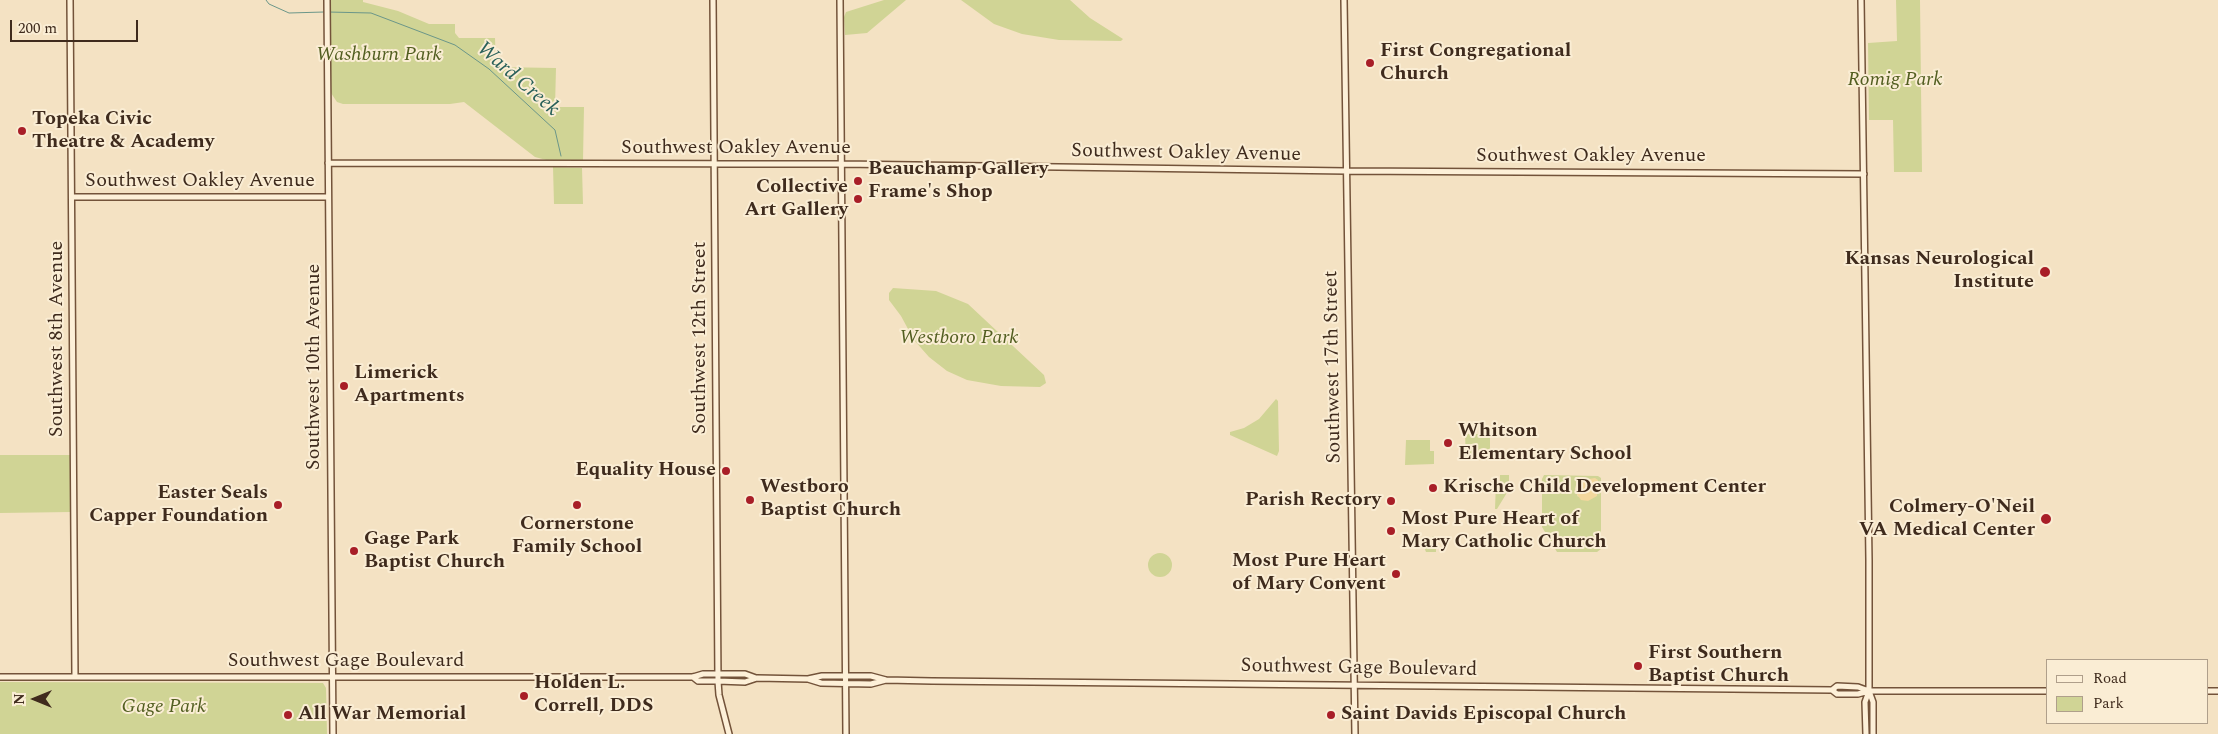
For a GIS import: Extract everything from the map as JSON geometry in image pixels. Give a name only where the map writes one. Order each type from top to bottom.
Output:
[{"type":"main road","name":"Southwest 8th Avenue","points":[[70,0],[75,677]]},
{"type":"main road","name":"Southwest 12th Street","points":[[713,0],[718,682],[719,695],[730,734]]},
{"type":"main road","points":[[840,0],[846,734]]},
{"type":"main road","name":"Southwest 17th Street","points":[[1344,0],[1355,734]]},
{"type":"main road","points":[[1861,0],[1870,568],[1869,691],[1865,702],[1866,734]]},
{"type":"main road","name":"Southwest 10th Avenue","points":[[327,1],[333,734]]},
{"type":"main road","name":"Southwest Oakley Avenue","points":[[328,163],[842,164],[1347,171],[1864,174]]},
{"type":"main road","name":"Southwest Oakley Avenue","points":[[72,197],[328,197]]},
{"type":"main road","name":"Southwest Gage Boulevard","points":[[0,677],[693,677],[703,674],[745,674],[757,678],[808,679],[822,676],[871,676],[886,680],[1832,690],[1837,694],[1858,694],[1869,691],[2046,691]]},
{"type":"main road","name":"Southwest Gage Boulevard","points":[[693,677],[698,681],[718,682],[745,682],[757,678]]},
{"type":"main road","name":"Southwest Gage Boulevard","points":[[808,679],[821,683],[846,684],[872,684],[886,680]]},
{"type":"main road","points":[[1869,691],[1873,702],[1873,734]]},
{"type":"green space","name":"Washburn Park","points":[[331,0],[363,0],[363,2],[398,11],[429,24],[455,24],[455,33],[459,38],[495,38],[496,67],[556,68],[555,107],[584,107],[583,160],[550,161],[535,157],[464,102],[450,104],[343,104],[337,102],[331,93]]},
{"type":"green space","points":[[884,0],[906,0],[867,33],[845,35],[844,17],[846,12]]},
{"type":"green space","points":[[961,0],[1070,0],[1090,18],[1123,39],[1121,41],[1059,40],[1022,34],[994,24]]},
{"type":"green space","name":"Romig Park","points":[[1896,0],[1920,0],[1922,172],[1894,172],[1893,120],[1869,120],[1868,43],[1897,41]]},
{"type":"green space","points":[[553,167],[582,168],[583,204],[554,204]]},
{"type":"green space","name":"Westboro Park","points":[[893,288],[936,291],[968,304],[1044,375],[1046,383],[1040,387],[1001,386],[967,380],[947,371],[929,357],[914,340],[901,316],[889,300],[889,293]]},
{"type":"green space","points":[[1276,399],[1278,401],[1279,451],[1277,456],[1230,435],[1230,432],[1244,428],[1259,419]]},
{"type":"green space","points":[[1465,434],[1490,434],[1490,458],[1466,458]]},
{"type":"green space","points":[[1406,440],[1430,440],[1430,451],[1434,451],[1434,464],[1405,465]]},
{"type":"green space","points":[[0,455],[70,455],[71,512],[0,513]]},
{"type":"green space","points":[[1500,475],[1509,475],[1508,491],[1497,509],[1495,509],[1496,482],[1500,482]]},
{"type":"green space","points":[[1544,475],[1598,476],[1601,478],[1601,549],[1597,552],[1557,552],[1542,527],[1542,479]],"holes":[[[1594,479],[1578,497],[1575,489],[1577,481]]]},
{"type":"green space","points":[[1433,536],[1436,538],[1436,552],[1426,552],[1424,547]]},
{"type":"green space","points":[[1160,553],[1169,556],[1172,565],[1169,574],[1160,577],[1151,574],[1148,565],[1151,556]]},
{"type":"green space","name":"Gage Park","points":[[0,682],[323,683],[326,688],[327,734],[0,734]]},
{"type":"sand","points":[[1595,478],[1598,480],[1597,496],[1588,501],[1581,500],[1576,493],[1577,481]]},
{"type":"waterway","name":"Ward Creek","points":[[266,0],[269,4],[289,13],[324,12]]},
{"type":"waterway","name":"Ward Creek","points":[[328,12],[371,13],[455,45],[489,69],[555,130],[561,156]]},
{"type":"place","name":"First Congregational Church","points":[[1370,63]]},
{"type":"place","name":"Topeka Civic Theatre & Academy","points":[[22,131]]},
{"type":"place","name":"Beauchamp Gallery Frame's Shop","points":[[858,181]]},
{"type":"place","name":"Collective Art Gallery","points":[[858,199]]},
{"type":"place","name":"Kansas Neurological Institute","points":[[2045,272]]},
{"type":"place","name":"Limerick Apartments","points":[[344,386]]},
{"type":"place","name":"Whitson Elementary School","points":[[1448,443]]},
{"type":"place","name":"Equality House","points":[[726,471]]},
{"type":"place","name":"Krische Child Development Center","points":[[1433,488]]},
{"type":"place","name":"Westboro Baptist Church","points":[[750,500]]},
{"type":"place","name":"Parish Rectory","points":[[1391,501]]},
{"type":"place","name":"Easter Seals Capper Foundation","points":[[278,505]]},
{"type":"place","name":"Cornerstone Family School","points":[[577,505]]},
{"type":"place","name":"Colmery-O'Neil VA Medical Center","points":[[2046,519]]},
{"type":"place","name":"Most Pure Heart of Mary Catholic Church","points":[[1391,531]]},
{"type":"place","name":"Gage Park Baptist Church","points":[[354,551]]},
{"type":"place","name":"Most Pure Heart of Mary Convent","points":[[1396,574]]},
{"type":"place","name":"First Southern Baptist Church","points":[[1638,666]]},
{"type":"place","name":"Holden L. Correll, DDS","points":[[524,696]]},
{"type":"place","name":"All War Memorial","points":[[288,715]]},
{"type":"place","name":"Saint Davids Episcopal Church","points":[[1331,715]]}]
